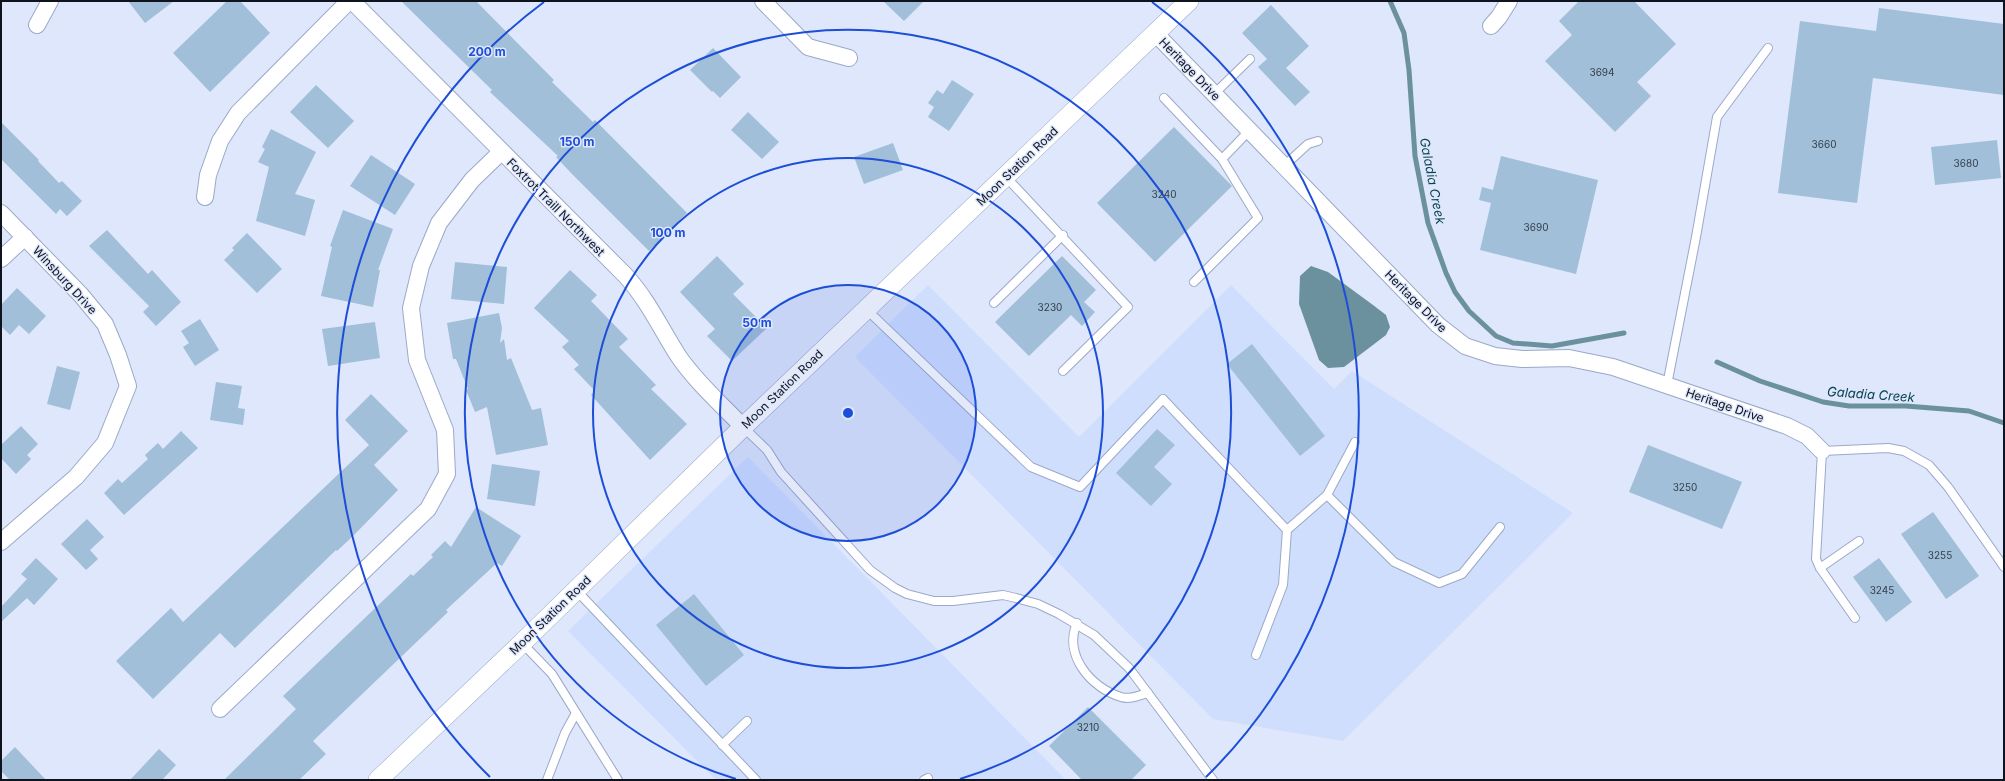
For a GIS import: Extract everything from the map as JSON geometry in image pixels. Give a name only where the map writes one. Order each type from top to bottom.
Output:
[{"type":"street","points":[[37,25],[50,1]]},
{"type":"street","points":[[205,197],[208,175],[220,141],[238,113],[351,1]]},
{"type":"street","name":"Foxtrot Traill Northwest","points":[[351,1],[639,290],[679,357],[693,375],[743,427]]},
{"type":"street","points":[[763,1],[808,47],[849,58]]},
{"type":"street","name":"Moon Station Road","points":[[378,780],[522,643],[743,427],[1189,1]]},
{"type":"street","points":[[1491,26],[1499,17],[1508,1]]},
{"type":"street","name":"Heritage Drive","points":[[1156,34],[1438,325],[1465,346],[1495,356],[1522,358],[1568,358],[1606,365],[1786,426],[1807,436],[1822,451]]},
{"type":"street","points":[[220,709],[428,510],[447,474],[445,430],[417,360],[411,308],[421,266],[439,223],[472,180],[501,152]]},
{"type":"street","name":"Winsburg Drive","points":[[1,213],[81,295],[105,324],[118,355],[128,386],[105,443],[76,477],[1,542]]},
{"type":"street","points":[[1,259],[25,237]]},
{"type":"lane","points":[[1667,385],[1696,237],[1717,117],[1768,48]]},
{"type":"lane","points":[[1214,94],[1250,59]]},
{"type":"lane","points":[[1164,98],[1222,159],[1258,218],[1194,282]]},
{"type":"lane","points":[[1222,159],[1249,131]]},
{"type":"lane","points":[[1284,166],[1308,144],[1318,141]]},
{"type":"lane","points":[[1006,177],[1128,307],[1063,371]]},
{"type":"lane","points":[[994,302],[1062,235]]},
{"type":"lane","points":[[866,310],[1031,467],[1080,487],[1163,399],[1287,530]]},
{"type":"lane","points":[[743,427],[767,450],[781,472],[870,570],[895,588],[912,596],[934,601],[965,600],[1003,595],[1038,604],[1077,623],[1111,649],[1130,668],[1213,780]]},
{"type":"lane","points":[[1256,656],[1283,585],[1287,530],[1327,495],[1355,442]]},
{"type":"lane","points":[[1855,618],[1820,568],[1816,559],[1822,451],[1888,448],[1904,451],[1930,465],[1948,487],[2004,567]]},
{"type":"lane","points":[[1327,495],[1394,562],[1439,583],[1462,574],[1500,527]]},
{"type":"lane","points":[[1820,568],[1859,541]]},
{"type":"lane","points":[[576,590],[756,780]]},
{"type":"lane","points":[[1077,623],[1074,630],[1073,641],[1078,663],[1085,674],[1096,684],[1122,697],[1132,698],[1148,693]]},
{"type":"lane","points":[[522,643],[552,674],[618,780]]},
{"type":"lane","points":[[547,780],[566,733],[576,713]]},
{"type":"lane","points":[[722,745],[748,721]]},
{"type":"shaded area","points":[[1311,266],[1328,272],[1386,315],[1390,327],[1386,335],[1344,367],[1328,368],[1319,360],[1299,304],[1300,276]]},
{"type":"shaded area","points":[[928,285],[1079,437],[1231,285],[1334,389],[1352,371],[1573,513],[1343,741],[1213,719],[855,357]]},
{"type":"shaded area","points":[[748,457],[1066,780],[716,780],[568,631]]},
{"type":"building","points":[[128,1],[174,1],[145,23]]},
{"type":"building","points":[[227,1],[240,1],[270,33],[210,92],[173,53]]},
{"type":"building","points":[[401,1],[476,1],[554,80],[552,82],[593,122],[595,120],[687,213],[649,251],[572,174],[556,157],[558,156],[490,92],[492,90]]},
{"type":"building","points":[[883,1],[924,1],[904,21]]},
{"type":"building","points":[[1579,1],[1634,1],[1676,44],[1637,82],[1651,96],[1615,132],[1545,61],[1572,35],[1559,21]]},
{"type":"building","points":[[1271,5],[1309,46],[1286,68],[1310,92],[1295,106],[1258,67],[1267,59],[1242,33]]},
{"type":"building","points":[[1879,8],[2004,24],[2004,95],[1873,78],[1857,203],[1778,193],[1800,21],[1876,31]]},
{"type":"building","points":[[713,48],[741,77],[720,98],[690,70]]},
{"type":"building","points":[[952,80],[974,94],[949,131],[928,117],[934,107],[928,103],[937,90],[943,94]]},
{"type":"building","points":[[316,85],[354,121],[328,148],[290,112]]},
{"type":"building","points":[[748,112],[779,142],[762,159],[731,130]]},
{"type":"building","points":[[1,122],[39,160],[38,161],[59,183],[62,181],[82,201],[67,216],[60,209],[56,214],[1,159]]},
{"type":"building","points":[[1174,127],[1232,186],[1155,262],[1097,203]]},
{"type":"building","points":[[271,129],[316,152],[295,194],[315,200],[305,236],[256,221],[269,167],[258,162],[265,149],[262,147]]},
{"type":"building","points":[[1997,140],[2001,178],[1935,185],[1931,147]]},
{"type":"building","points":[[893,143],[903,170],[864,184],[854,157]]},
{"type":"building","points":[[371,155],[415,184],[395,215],[350,186]]},
{"type":"building","points":[[1501,156],[1598,180],[1576,274],[1480,250],[1491,203],[1479,200],[1482,187],[1493,190]]},
{"type":"building","points":[[343,210],[393,229],[378,270],[380,270],[373,307],[321,296],[332,247],[330,246]]},
{"type":"building","points":[[107,230],[148,274],[152,270],[181,302],[156,326],[143,312],[149,306],[89,246]]},
{"type":"building","points":[[247,233],[282,269],[257,293],[224,260],[234,250],[232,248]]},
{"type":"building","points":[[717,256],[744,284],[733,294],[767,328],[732,361],[707,336],[715,329],[680,292]]},
{"type":"building","points":[[1062,256],[1096,290],[1084,302],[1095,312],[1082,326],[1071,315],[1029,356],[995,322]]},
{"type":"building","points":[[455,262],[507,267],[504,304],[451,299]]},
{"type":"building","points":[[570,270],[597,295],[591,301],[628,339],[619,347],[656,385],[651,389],[687,424],[650,460],[591,395],[595,391],[574,369],[579,365],[562,347],[569,341],[534,308]]},
{"type":"building","points":[[17,288],[46,316],[29,334],[19,325],[10,335],[1,326],[1,305]]},
{"type":"building","points":[[499,313],[502,328],[500,343],[504,339],[507,360],[511,358],[532,410],[541,408],[548,445],[496,455],[487,407],[475,412],[456,359],[453,359],[447,323]]},
{"type":"building","points":[[200,319],[219,350],[195,366],[183,347],[189,343],[181,331]]},
{"type":"building","points":[[375,322],[380,358],[328,366],[322,329]]},
{"type":"building","points":[[1252,344],[1325,436],[1300,456],[1227,364]]},
{"type":"building","points":[[57,366],[80,372],[70,410],[47,404]]},
{"type":"building","points":[[216,382],[242,386],[238,408],[245,409],[243,425],[210,420]]},
{"type":"building","points":[[371,394],[408,431],[374,465],[398,490],[353,536],[337,551],[336,550],[235,648],[220,633],[153,699],[116,661],[171,608],[183,622],[369,445],[345,420]]},
{"type":"building","points":[[21,426],[38,444],[27,455],[31,459],[16,474],[1,458],[1,445]]},
{"type":"building","points":[[1157,429],[1175,445],[1154,467],[1172,484],[1151,506],[1116,473]]},
{"type":"building","points":[[181,431],[198,448],[124,515],[104,493],[118,479],[122,483],[148,459],[145,455],[158,443],[163,449]]},
{"type":"building","points":[[1648,445],[1742,482],[1722,529],[1629,492]]},
{"type":"building","points":[[492,464],[540,471],[535,506],[487,499]]},
{"type":"building","points":[[476,507],[521,536],[502,566],[497,563],[446,610],[448,612],[313,741],[326,754],[299,780],[224,780],[296,709],[283,696],[411,574],[413,576],[433,557],[431,555],[445,541],[451,547]]},
{"type":"building","points":[[1933,512],[1979,576],[1946,599],[1901,534]]},
{"type":"building","points":[[87,519],[104,537],[90,550],[98,559],[86,570],[61,544]]},
{"type":"building","points":[[36,558],[58,579],[34,605],[27,598],[1,622],[1,607],[27,579],[21,574]]},
{"type":"building","points":[[1879,558],[1912,602],[1886,622],[1853,577]]},
{"type":"building","points":[[694,594],[744,655],[706,686],[656,625]]},
{"type":"building","points":[[1088,707],[1146,765],[1131,780],[1082,780],[1049,746]]},
{"type":"building","points":[[15,747],[46,780],[10,780],[1,771],[1,761]]},
{"type":"building","points":[[159,749],[176,765],[162,780],[130,780]]},
{"type":"waterway","name":"Galadia Creek","points":[[1390,1],[1404,33],[1409,70],[1415,156],[1428,223],[1446,273],[1455,292],[1469,311],[1496,336],[1513,343],[1552,346],[1624,333]]},
{"type":"waterway","name":"Galadia Creek","points":[[1717,362],[1760,381],[1823,402],[1849,406],[1906,406],[1969,411],[2004,423]]}]
